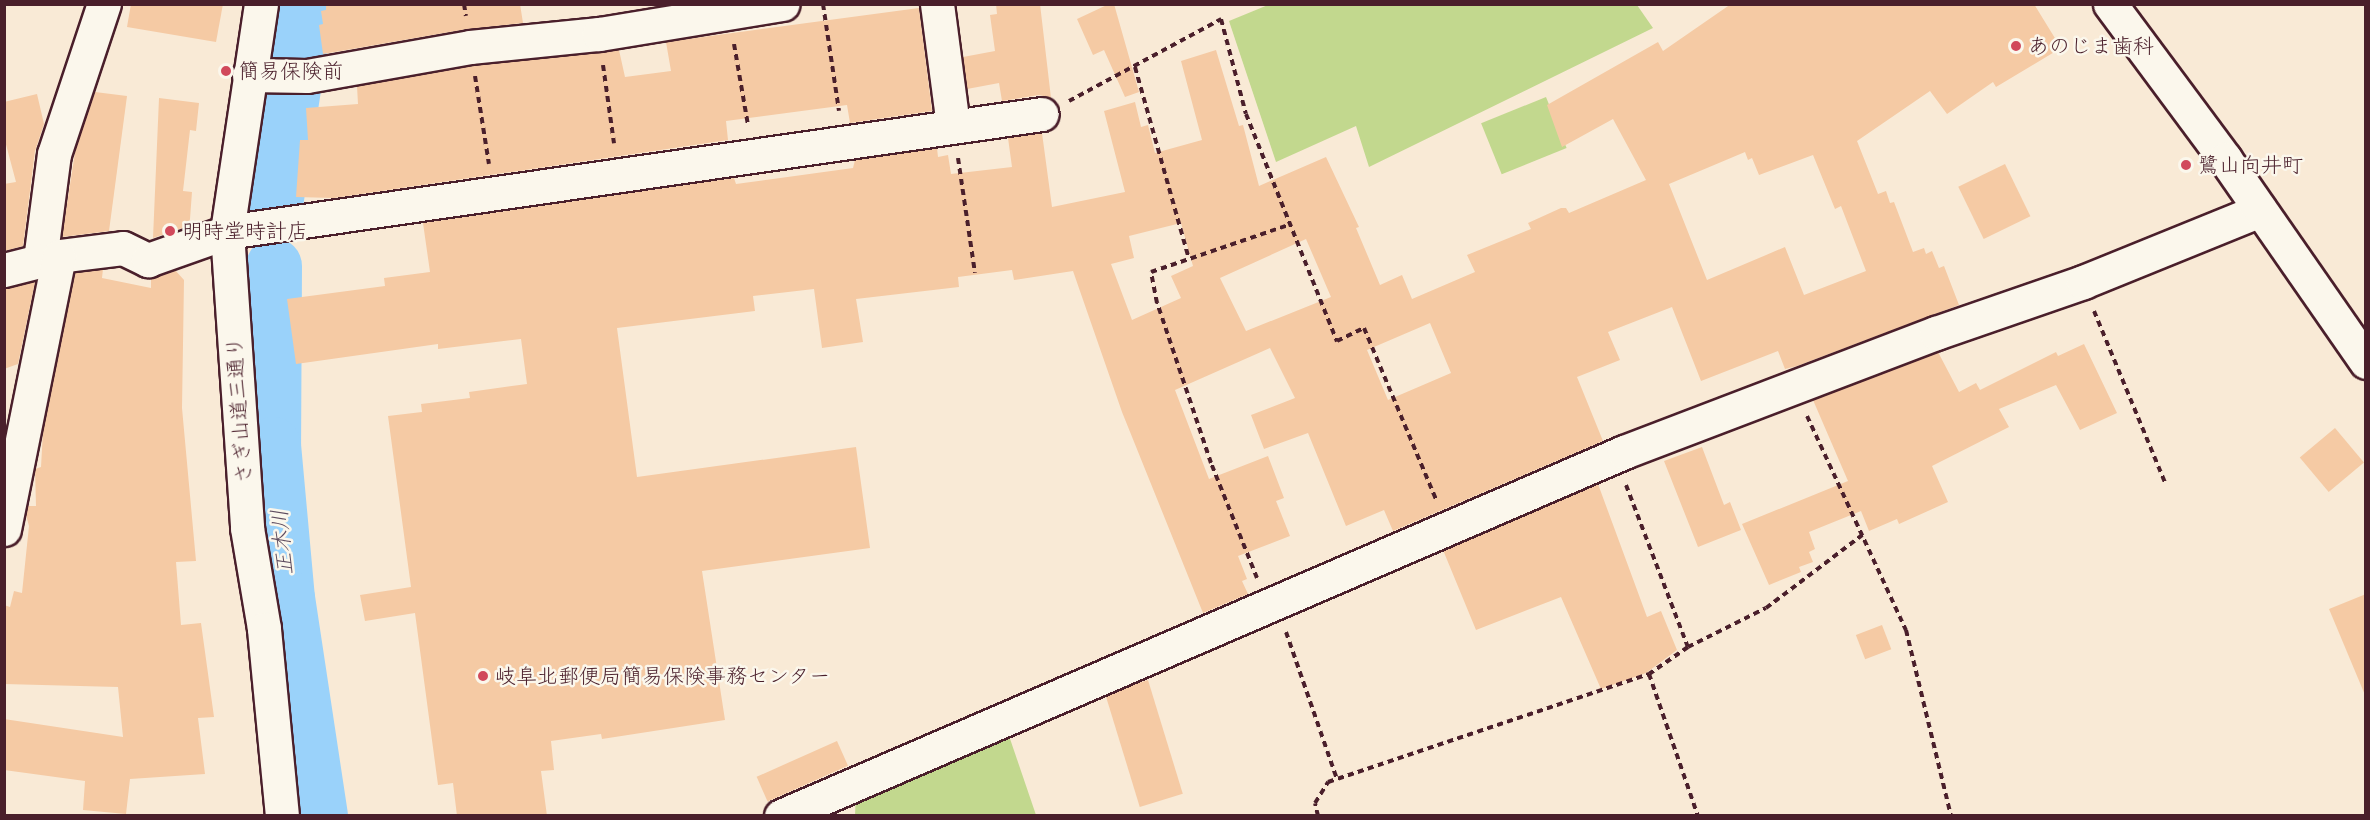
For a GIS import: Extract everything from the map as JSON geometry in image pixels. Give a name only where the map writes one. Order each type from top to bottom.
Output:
[{"type":"street","points":[[4,529],[50,258],[54,154],[104,4]]},
{"type":"street","name":"さぎ山道三通り","points":[[261,4],[227,232],[247,528],[264,629],[282,816]]},
{"type":"street","points":[[249,75],[295,77],[470,47],[598,34],[730,16],[783,4]]},
{"type":"street","points":[[937,4],[953,125]]},
{"type":"street","points":[[2110,4],[2260,210],[2366,362]]},
{"type":"street","points":[[4,270],[50,258],[123,248],[147,260],[227,232],[493,192],[619,178],[642,171],[753,154],[1042,114]]},
{"type":"street","points":[[781,816],[1448,527],[1615,458],[1794,388],[2083,282],[2260,210]]},
{"type":"path","points":[[823,4],[844,141]]},
{"type":"path","points":[[730,16],[753,154]]},
{"type":"path","points":[[1042,114],[1135,67],[1221,19],[1246,114],[1337,340],[1364,328],[1448,527]]},
{"type":"path","points":[[598,34],[619,178]]},
{"type":"path","points":[[470,47],[493,192]]},
{"type":"path","points":[[1135,67],[1189,259]]},
{"type":"path","points":[[953,125],[975,273]]},
{"type":"path","points":[[1292,224],[1150,272],[1157,303],[1211,463],[1271,603],[1337,779]]},
{"type":"path","points":[[2083,282],[2165,482]]},
{"type":"path","points":[[1794,388],[1906,630],[1951,816]]},
{"type":"path","points":[[1615,458],[1688,647]]},
{"type":"path","points":[[1318,816],[1315,803],[1328,782],[1649,674],[1688,647],[1766,608],[1862,536]]},
{"type":"path","points":[[1649,674],[1698,816]]},
{"type":"green space","points":[[1268,5],[1637,5],[1653,28],[1369,167],[1356,126],[1276,162],[1229,21]]},
{"type":"green space","points":[[1546,97],[1567,148],[1502,174],[1481,123]]},
{"type":"green space","points":[[1006,727],[1036,815],[855,816],[856,790]]},
{"type":"building","points":[[131,4],[223,4],[216,42],[127,27]]},
{"type":"building","points":[[326,4],[520,4],[523,23],[467,29],[323,54],[319,25],[323,24],[321,11],[326,10]]},
{"type":"building","points":[[996,4],[1040,4],[1051,98],[1039,95],[1002,101],[999,83],[967,89],[963,57],[995,51],[990,15],[997,14]]},
{"type":"building","points":[[1109,4],[1114,4],[1139,92],[1125,97],[1104,50],[1093,55],[1077,19]]},
{"type":"building","points":[[1731,4],[2034,4],[2061,48],[1996,87],[1993,82],[1947,114],[1930,91],[1857,141],[1878,194],[1886,191],[1890,203],[1894,202],[1913,252],[1924,248],[1926,254],[1932,251],[1939,268],[1944,266],[1959,305],[1797,366],[1785,369],[1778,351],[1701,381],[1672,307],[1608,332],[1620,360],[1577,377],[1603,441],[1393,531],[1384,510],[1346,526],[1308,433],[1264,449],[1251,415],[1295,398],[1270,348],[1175,390],[1209,479],[1268,456],[1284,498],[1276,501],[1290,536],[1238,556],[1247,579],[1242,581],[1248,594],[1203,613],[1122,412],[1073,271],[1014,280],[1012,270],[958,277],[959,287],[856,299],[863,342],[822,348],[814,289],[753,296],[755,311],[617,328],[637,477],[856,447],[870,548],[702,571],[725,720],[602,739],[601,734],[551,741],[554,770],[541,771],[547,816],[457,816],[453,783],[438,785],[415,613],[365,621],[360,595],[411,587],[388,416],[422,412],[421,404],[470,398],[469,392],[527,384],[521,339],[438,349],[438,344],[296,364],[287,299],[385,286],[384,278],[430,272],[423,223],[734,178],[736,184],[853,168],[855,160],[937,148],[938,157],[948,155],[951,174],[1012,167],[1008,138],[1042,133],[1052,207],[1125,192],[1104,111],[1135,102],[1141,127],[1148,125],[1155,153],[1202,140],[1181,61],[1216,50],[1239,126],[1243,125],[1259,186],[1326,157],[1359,227],[1356,228],[1380,285],[1402,275],[1412,299],[1475,272],[1467,255],[1531,229],[1528,223],[1561,208],[1566,208],[1569,213],[1646,180],[1613,119],[1562,147],[1547,105],[1658,42],[1663,51]],"holes":[[[1745,152],[1748,160],[1752,158],[1759,175],[1813,155],[1835,209],[1841,206],[1866,271],[1804,295],[1785,247],[1707,280],[1669,184]],[[1181,223],[1193,266],[1171,276],[1181,298],[1132,320],[1111,264],[1134,258],[1129,236]],[[1306,239],[1331,297],[1246,331],[1220,278]],[[1430,323],[1451,373],[1388,400],[1367,350]]]},
{"type":"building","points":[[919,8],[932,111],[850,123],[847,105],[726,121],[728,140],[334,198],[296,197],[300,140],[308,140],[306,108],[358,104],[357,86],[473,66],[619,50],[625,77],[671,71],[666,42]]},
{"type":"building","points":[[95,92],[127,96],[109,231],[62,237],[76,146]]},
{"type":"building","points":[[37,94],[44,124],[35,151],[23,246],[4,251],[4,184],[16,182],[4,137],[4,102]]},
{"type":"building","points":[[159,98],[199,103],[196,131],[190,130],[183,191],[192,192],[188,226],[153,238]]},
{"type":"building","points":[[2005,164],[2030,216],[1984,239],[1958,187]]},
{"type":"building","points":[[103,269],[102,278],[151,288],[151,278],[175,270],[184,280],[182,408],[196,561],[176,562],[181,625],[201,623],[214,717],[198,718],[205,774],[130,779],[126,814],[83,810],[85,781],[4,770],[4,719],[123,737],[118,687],[4,684],[4,605],[10,607],[14,591],[22,593],[29,526],[26,515],[28,506],[36,506],[35,469],[41,467],[43,431],[75,273]]},
{"type":"building","points":[[35,282],[18,364],[4,369],[4,288]]},
{"type":"building","points":[[2084,344],[2117,413],[2080,430],[2056,385],[1999,409],[2009,427],[1932,466],[1948,502],[1899,524],[1897,519],[1869,531],[1861,511],[1809,532],[1815,549],[1809,552],[1813,562],[1799,567],[1801,572],[1769,585],[1742,524],[1848,481],[1813,400],[1938,352],[1959,392],[1976,383],[1980,390],[2056,352],[2058,356]]},
{"type":"building","points":[[2335,428],[2364,462],[2329,492],[2300,458]]},
{"type":"building","points":[[1702,447],[1724,505],[1730,502],[1741,530],[1698,547],[1664,461]]},
{"type":"building","points":[[1598,484],[1647,617],[1661,611],[1677,650],[1646,673],[1601,689],[1561,597],[1476,630],[1443,550]]},
{"type":"building","points":[[2366,594],[2366,695],[2365,695],[2329,609]]},
{"type":"building","points":[[1882,625],[1891,649],[1865,659],[1856,635]]},
{"type":"building","points":[[1148,680],[1183,794],[1140,807],[1105,693]]},
{"type":"building","points":[[837,741],[848,766],[768,801],[757,777]]},
{"type":"waterway","name":"正木川","points":[[275,205],[306,4]]},
{"type":"waterway","name":"正木川","points":[[274,266],[273,445],[287,598],[320,816]]},
{"type":"place","name":"あのじま歯科","points":[[2016,46]]},
{"type":"place","name":"簡易保険前","points":[[226,71]]},
{"type":"place","name":"鷺山向井町","points":[[2186,165]]},
{"type":"place","name":"明時堂時計店","points":[[170,231]]},
{"type":"place","name":"岐阜北郵便局簡易保険事務センター","points":[[483,676]]}]
